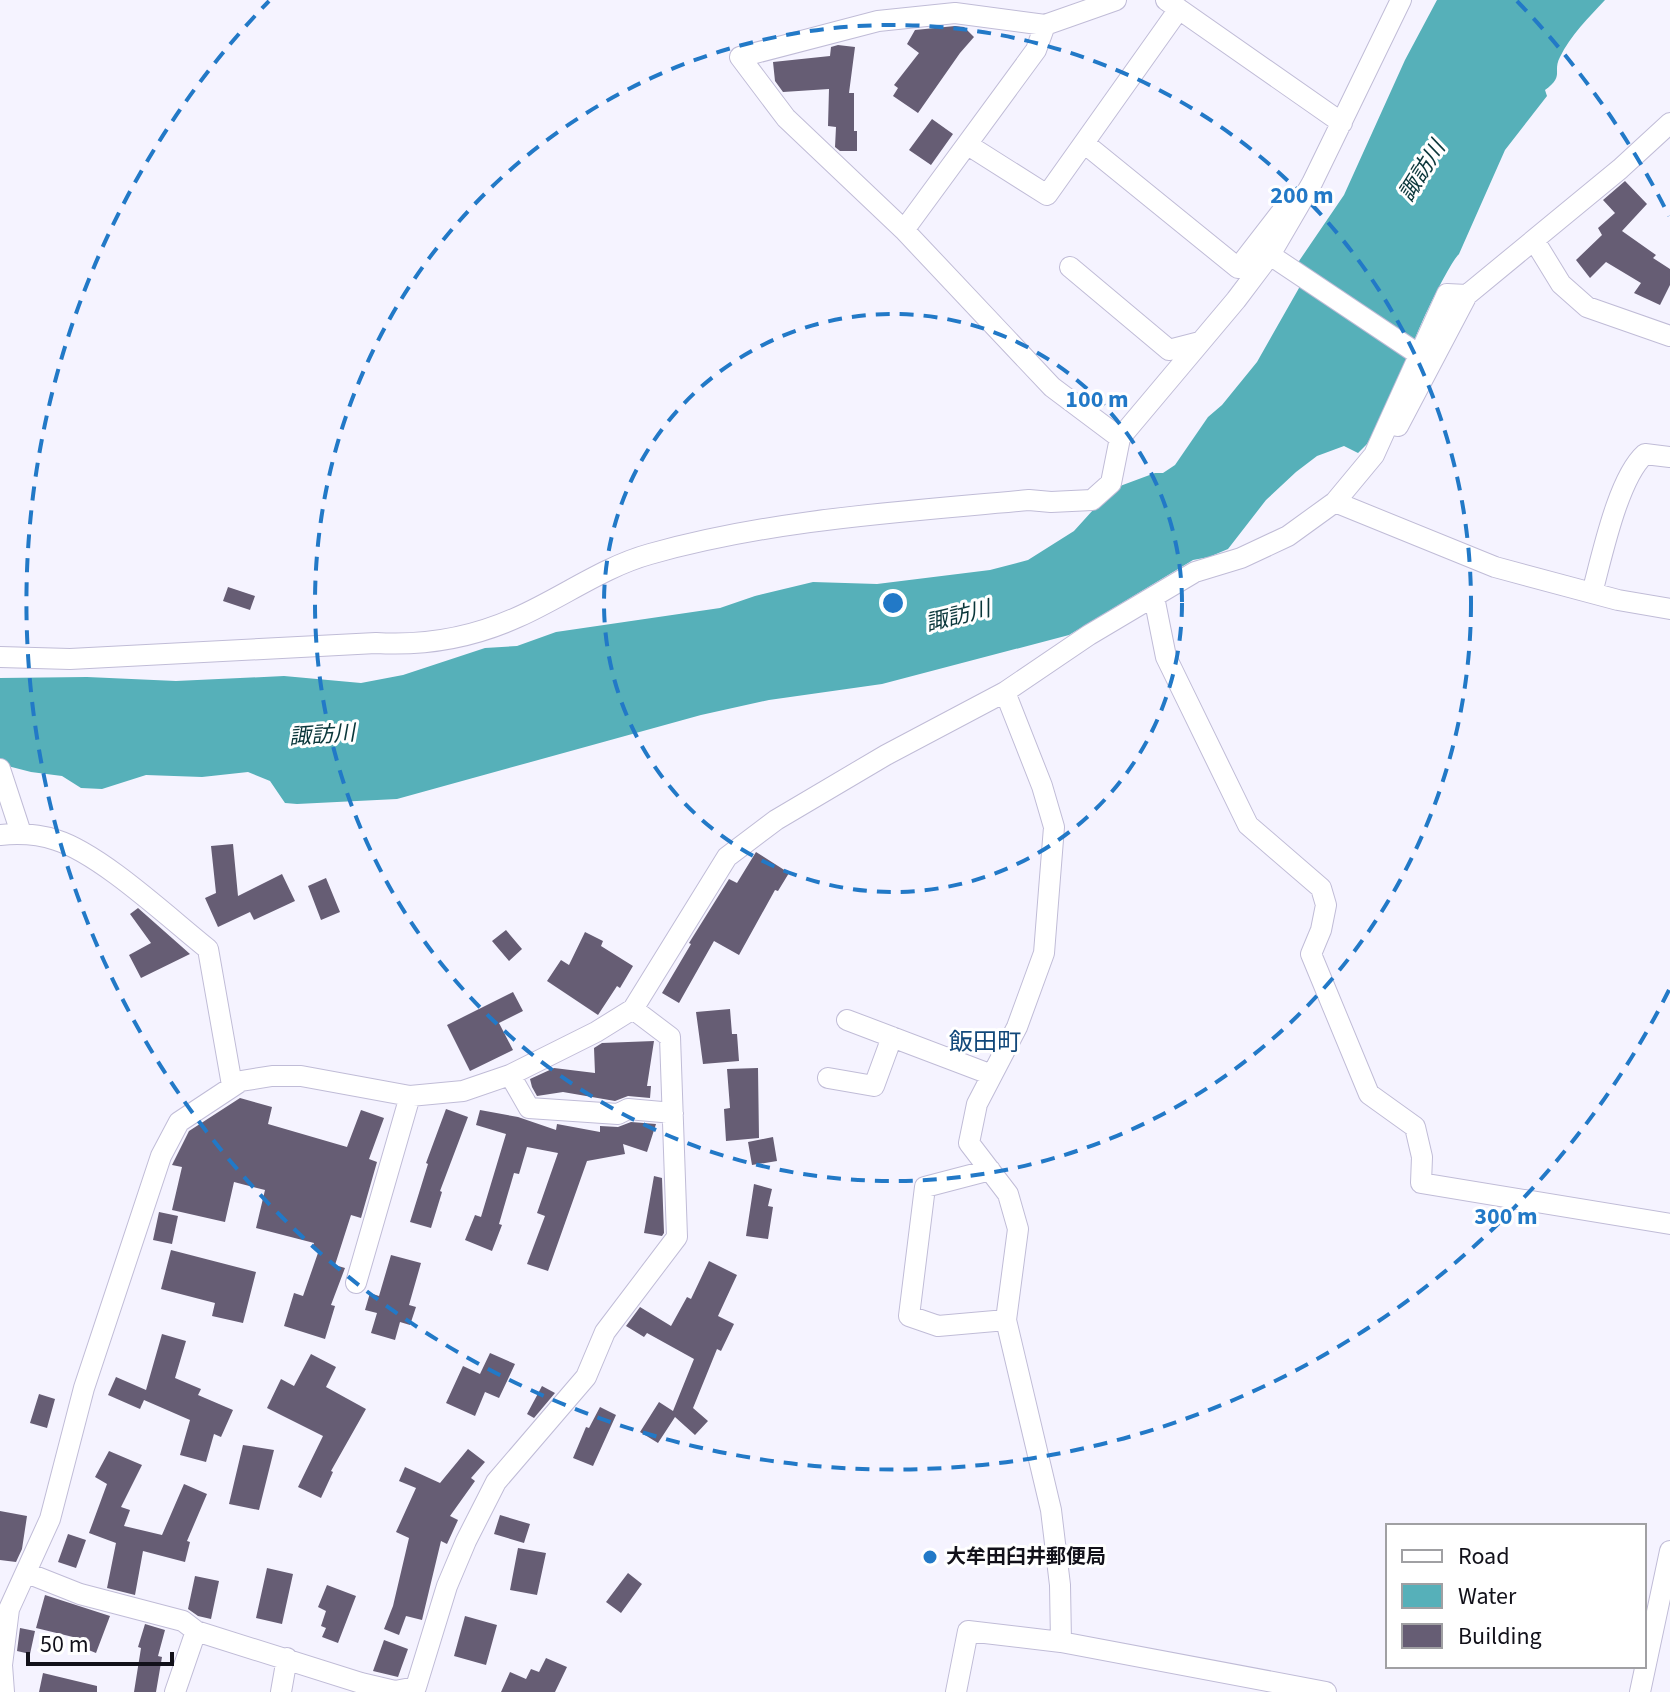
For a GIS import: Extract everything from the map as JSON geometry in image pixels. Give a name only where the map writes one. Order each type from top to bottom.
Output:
[{"type":"street","points":[[1116,0],[1045,25],[955,13],[878,21],[740,57],[786,118],[904,230],[1052,387],[1120,438]]},
{"type":"street","points":[[0,657],[70,659],[376,643],[409,645],[471,634],[518,617],[611,569],[646,555],[696,542],[840,516],[1029,500],[1092,500],[1111,483],[1120,438],[1273,258],[1401,0]]},
{"type":"street","points":[[968,145],[1047,195],[1173,5],[1342,123]]},
{"type":"street","points":[[904,230],[1036,50],[1045,25]]},
{"type":"street","points":[[4,1692],[2,1665],[9,1609],[50,1519],[84,1388],[161,1156],[179,1122],[232,1085],[272,1076],[301,1076],[410,1096],[463,1091],[510,1075],[596,1032],[633,1009],[727,857],[776,820],[886,755],[1005,692],[1089,635],[1195,572],[1241,558],[1288,536],[1335,502],[1404,419],[1467,295],[1620,169],[1670,123]]},
{"type":"street","points":[[1084,143],[1238,268],[1286,206],[1299,205]]},
{"type":"street","points":[[1534,240],[1561,284],[1587,307],[1670,336]]},
{"type":"street","points":[[1273,258],[1415,353]]},
{"type":"street","points":[[1070,267],[1169,350],[1200,342]]},
{"type":"street","points":[[1374,455],[1415,353],[1447,294],[1467,295]]},
{"type":"street","points":[[1592,593],[1611,523],[1634,464],[1645,454],[1670,457]]},
{"type":"street","points":[[1335,502],[1495,567],[1592,593],[1670,609]]},
{"type":"street","points":[[1154,597],[1166,657],[1248,825],[1321,888],[1326,905],[1321,930],[1311,954],[1369,1094],[1415,1127],[1422,1157],[1421,1183],[1670,1224]]},
{"type":"street","points":[[1005,692],[1042,786],[1054,827],[1044,953],[1017,1027],[977,1104],[969,1143],[1008,1194],[1018,1229],[1006,1320],[1051,1510],[1060,1585],[1061,1642]]},
{"type":"street","points":[[0,769],[12,828],[57,840],[94,859],[208,949],[232,1085]]},
{"type":"street","points":[[27,1573],[80,1594],[183,1621],[196,1631],[384,1688],[395,1691],[416,1687],[447,1586],[496,1482],[586,1377],[605,1332],[677,1237],[670,1037],[633,1009]]},
{"type":"street","points":[[847,1020],[992,1075]]},
{"type":"street","points":[[828,1078],[874,1086],[892,1037]]},
{"type":"street","points":[[510,1075],[529,1108],[618,1114],[628,1109],[673,1113]]},
{"type":"street","points":[[356,1283],[410,1096]]},
{"type":"street","points":[[990,1170],[925,1187],[909,1316],[938,1326],[1006,1320]]},
{"type":"street","points":[[1646,1664],[1670,1551]]},
{"type":"street","points":[[175,1692],[196,1631]]},
{"type":"street","points":[[956,1692],[968,1631],[1061,1642],[1286,1689],[1326,1692]]},
{"type":"street","points":[[281,1692],[287,1658]]},
{"type":"street","points":[[1640,1692],[1645,1668]]},
{"type":"water","name":"諏訪川","points":[[1437,0],[1605,0],[1564,49],[1555,81],[1545,90],[1547,96],[1505,150],[1459,254],[1427,311],[1406,370],[1367,444],[1358,453],[1344,446],[1317,456],[1266,500],[1228,549],[1193,560],[1069,635],[882,684],[769,700],[701,715],[397,799],[285,803],[270,781],[248,772],[202,777],[146,775],[102,789],[81,788],[62,776],[0,764],[0,678],[87,677],[176,681],[284,676],[361,683],[403,675],[485,648],[517,646],[556,632],[720,608],[813,582],[877,584],[990,570],[1028,560],[1074,531],[1112,489],[1163,473],[1175,465],[1208,417],[1222,405],[1257,362],[1299,288],[1297,264],[1344,195],[1405,60]]},
{"type":"building","points":[[964,27],[974,37],[918,113],[893,96],[898,88],[894,85],[919,53],[907,44],[915,30]]},
{"type":"building","points":[[831,47],[855,47],[849,93],[854,93],[857,151],[840,151],[835,147],[836,127],[828,126],[829,89],[783,92],[775,81],[773,62],[830,56]]},
{"type":"building","points":[[932,119],[953,134],[931,165],[909,150]]},
{"type":"building","points":[[1625,181],[1647,204],[1622,231],[1670,269],[1670,285],[1660,305],[1634,293],[1641,283],[1606,262],[1590,278],[1576,260],[1602,235],[1598,228],[1615,213],[1603,200]]},
{"type":"building","points":[[228,587],[255,596],[250,610],[223,601]]},
{"type":"building","points":[[233,844],[238,896],[282,874],[295,901],[254,920],[250,912],[218,927],[205,898],[216,893],[211,846]]},
{"type":"building","points":[[756,852],[789,873],[778,891],[775,890],[739,955],[714,941],[679,1003],[662,993],[729,879],[737,883]]},
{"type":"building","points":[[326,878],[340,912],[321,920],[308,886]]},
{"type":"building","points":[[138,908],[190,954],[141,978],[129,955],[151,943],[130,914]]},
{"type":"building","points":[[506,930],[522,949],[509,961],[492,941]]},
{"type":"building","points":[[585,932],[603,941],[601,946],[633,966],[598,1015],[547,981],[561,960],[569,965]]},
{"type":"building","points":[[513,992],[523,1011],[499,1023],[513,1050],[470,1071],[447,1025]]},
{"type":"building","points":[[730,1009],[732,1034],[737,1034],[739,1061],[703,1064],[696,1012]]},
{"type":"building","points":[[654,1041],[647,1086],[651,1086],[650,1098],[628,1096],[615,1101],[563,1092],[537,1096],[532,1087],[530,1079],[554,1068],[595,1073],[594,1048],[602,1043]]},
{"type":"building","points":[[758,1068],[759,1138],[726,1141],[724,1109],[730,1108],[727,1069]]},
{"type":"building","points":[[240,1098],[272,1107],[268,1124],[347,1147],[361,1110],[384,1118],[369,1159],[377,1162],[361,1218],[351,1215],[335,1265],[345,1268],[331,1305],[335,1306],[325,1339],[284,1326],[294,1293],[303,1296],[319,1250],[312,1248],[314,1243],[256,1228],[265,1190],[234,1182],[225,1222],[172,1210],[182,1167],[172,1165],[189,1131]]},
{"type":"building","points":[[446,1109],[468,1117],[440,1191],[431,1228],[410,1222],[426,1163]]},
{"type":"building","points":[[480,1110],[518,1117],[556,1130],[557,1124],[600,1132],[600,1126],[618,1127],[631,1122],[656,1124],[647,1152],[623,1144],[625,1154],[587,1161],[548,1271],[527,1264],[545,1216],[537,1213],[558,1153],[527,1147],[519,1174],[514,1173],[499,1224],[502,1225],[492,1251],[465,1240],[475,1215],[481,1217],[506,1134],[476,1125]]},
{"type":"building","points":[[773,1137],[777,1161],[752,1165],[748,1142]]},
{"type":"building","points":[[654,1176],[662,1178],[662,1236],[644,1233]]},
{"type":"building","points":[[754,1184],[772,1189],[768,1206],[773,1207],[768,1239],[746,1236]]},
{"type":"building","points":[[159,1212],[178,1216],[172,1244],[153,1240]]},
{"type":"building","points":[[171,1250],[256,1272],[243,1323],[212,1316],[215,1303],[161,1289]]},
{"type":"building","points":[[391,1255],[421,1263],[409,1305],[416,1307],[410,1325],[400,1322],[395,1340],[371,1333],[377,1313],[365,1310],[370,1293],[379,1296]]},
{"type":"building","points":[[709,1261],[737,1275],[718,1316],[734,1324],[721,1351],[717,1349],[693,1408],[708,1421],[695,1435],[675,1417],[658,1443],[640,1432],[659,1402],[673,1411],[694,1359],[647,1333],[644,1337],[626,1326],[640,1307],[671,1326],[687,1297],[691,1299]]},
{"type":"building","points":[[162,1334],[186,1341],[175,1378],[201,1389],[198,1395],[233,1410],[221,1437],[214,1434],[206,1462],[180,1455],[190,1420],[144,1400],[140,1409],[108,1395],[116,1377],[146,1390]]},
{"type":"building","points":[[490,1353],[515,1364],[499,1398],[485,1392],[475,1416],[446,1403],[463,1366],[480,1374]]},
{"type":"building","points":[[311,1354],[336,1367],[326,1387],[366,1409],[331,1471],[321,1498],[298,1487],[323,1436],[267,1408],[281,1379],[294,1386]]},
{"type":"building","points":[[542,1386],[555,1393],[534,1418],[527,1414]]},
{"type":"building","points":[[39,1394],[55,1399],[47,1428],[30,1423]]},
{"type":"building","points":[[600,1407],[616,1415],[593,1466],[573,1458],[586,1427],[589,1428]]},
{"type":"building","points":[[243,1445],[274,1450],[259,1510],[229,1504]]},
{"type":"building","points":[[468,1449],[485,1462],[471,1478],[475,1481],[450,1516],[458,1520],[447,1544],[441,1541],[422,1620],[406,1616],[399,1635],[384,1629],[393,1606],[409,1538],[396,1532],[416,1488],[399,1481],[405,1467],[440,1483]]},
{"type":"building","points":[[109,1451],[142,1465],[121,1507],[130,1510],[124,1526],[162,1535],[184,1484],[207,1494],[187,1541],[190,1542],[185,1562],[143,1551],[135,1595],[107,1588],[116,1543],[89,1533],[107,1484],[95,1477]]},
{"type":"building","points":[[0,1511],[27,1516],[22,1549],[16,1562],[0,1560]]},
{"type":"building","points":[[500,1515],[530,1524],[524,1543],[494,1534]]},
{"type":"building","points":[[68,1534],[86,1540],[76,1568],[58,1562]]},
{"type":"building","points":[[518,1548],[546,1553],[537,1595],[510,1590]]},
{"type":"building","points":[[267,1568],[293,1574],[282,1624],[256,1618]]},
{"type":"building","points":[[628,1573],[642,1584],[621,1613],[606,1602]]},
{"type":"building","points":[[195,1576],[219,1581],[211,1619],[198,1616],[188,1609]]},
{"type":"building","points":[[327,1585],[356,1596],[338,1643],[322,1637],[326,1628],[321,1626],[326,1611],[318,1607]]},
{"type":"building","points":[[45,1595],[110,1616],[96,1653],[71,1643],[73,1637],[36,1628]]},
{"type":"building","points":[[465,1616],[497,1625],[486,1665],[454,1656]]},
{"type":"building","points":[[145,1624],[165,1630],[158,1656],[162,1657],[156,1692],[134,1692],[141,1648],[138,1647]]},
{"type":"building","points":[[20,1628],[35,1631],[30,1654],[17,1651]]},
{"type":"building","points":[[384,1640],[408,1649],[398,1677],[373,1671]]},
{"type":"building","points":[[546,1658],[567,1667],[555,1692],[501,1692],[510,1672],[526,1679],[531,1669],[539,1672]]},
{"type":"building","points":[[43,1673],[97,1686],[97,1692],[39,1692]]},
{"type":"place","name":"大牟田臼井郵便局","points":[[930,1557]]},
{"type":"district","name":"飯田町","points":[[985,1042]]}]
